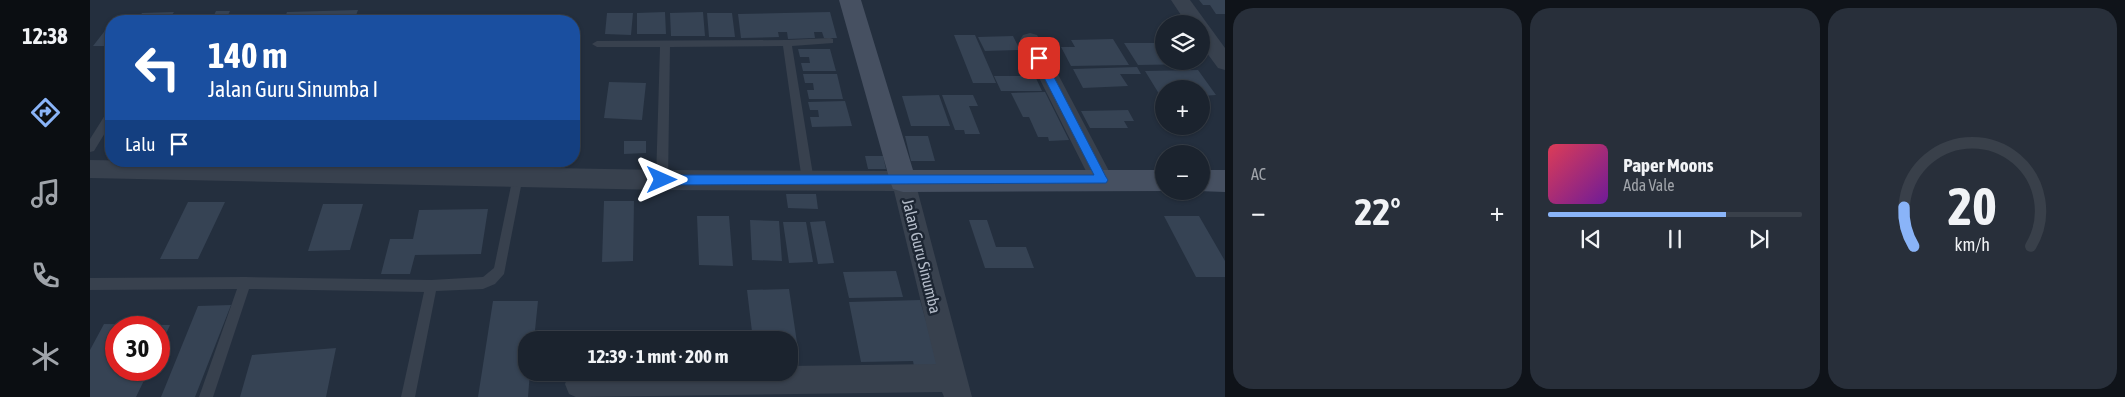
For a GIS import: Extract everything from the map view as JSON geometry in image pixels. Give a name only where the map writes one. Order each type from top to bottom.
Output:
[{"type":"street","name":"Jalan Guru Sinumba","points":[[850,0],[917,230],[955,387]]},
{"type":"street","points":[[1180,0],[1191,15]]},
{"type":"street","points":[[1030,40],[1102,180]]},
{"type":"street","points":[[1210,42],[1225,63]]},
{"type":"street","points":[[90,170],[216,167],[662,180],[1155,181]]},
{"type":"street","points":[[1210,181],[1225,181]]},
{"type":"street","points":[[579,384],[955,387]]},
{"type":"lane","points":[[786,42],[808,180]]},
{"type":"lane","points":[[597,44],[830,42]]},
{"type":"lane","points":[[662,180],[665,44]]},
{"type":"lane","points":[[90,148],[105,124]]},
{"type":"lane","points":[[90,284],[474,285],[491,280],[496,276],[502,263],[518,176]]},
{"type":"lane","points":[[206,397],[245,283]]},
{"type":"lane","points":[[408,397],[431,286]]},
{"type":"building","points":[[1199,0],[1225,0],[1225,14],[1216,14],[1210,5],[1203,5]]},
{"type":"building","points":[[358,10],[356,15],[286,15],[287,12]]},
{"type":"building","points":[[216,11],[230,11],[228,15],[214,15]]},
{"type":"building","points":[[174,12],[172,15],[141,15],[142,13]]},
{"type":"building","points":[[665,12],[666,34],[637,34],[637,13]]},
{"type":"building","points":[[703,12],[705,36],[671,36],[670,13]]},
{"type":"building","points":[[830,12],[837,38],[824,38],[822,32],[814,32],[815,38],[788,39],[787,32],[778,32],[779,37],[741,38],[738,14]]},
{"type":"building","points":[[607,13],[633,13],[631,35],[605,34]]},
{"type":"building","points":[[707,13],[732,13],[735,37],[709,37]]},
{"type":"building","points":[[267,14],[267,15],[234,15]]},
{"type":"building","points":[[105,31],[105,46],[93,46]]},
{"type":"building","points":[[954,35],[975,35],[996,83],[973,83]]},
{"type":"building","points":[[1013,36],[1020,50],[985,51],[978,37]]},
{"type":"building","points":[[1113,39],[1129,65],[1071,66],[1061,47],[1075,47],[1071,40]]},
{"type":"building","points":[[1124,43],[1155,43],[1155,65],[1138,65]]},
{"type":"building","points":[[798,49],[830,49],[836,71],[803,71],[801,63],[810,63],[809,57],[800,57]]},
{"type":"building","points":[[1137,67],[1141,74],[1120,74],[1128,86],[1083,88],[1073,69]]},
{"type":"building","points":[[1198,70],[1205,80],[1155,80],[1155,87],[1145,71]]},
{"type":"building","points":[[803,74],[837,74],[843,99],[809,99],[807,90],[814,90],[813,83],[805,83]]},
{"type":"building","points":[[994,76],[1035,76],[1042,91],[1001,91]]},
{"type":"building","points":[[609,82],[646,83],[642,120],[604,118]]},
{"type":"building","points":[[1210,87],[1216,95],[1210,95]]},
{"type":"building","points":[[1045,92],[1069,140],[1049,141],[1048,137],[1038,137],[1029,117],[1023,117],[1011,93]]},
{"type":"building","points":[[939,95],[950,126],[911,126],[902,96]]},
{"type":"building","points":[[942,95],[973,95],[978,106],[969,106],[980,134],[965,134],[964,130],[955,130]]},
{"type":"building","points":[[845,101],[852,126],[812,127],[810,117],[819,117],[818,110],[810,110],[808,102]]},
{"type":"building","points":[[1128,110],[1134,121],[1124,121],[1128,128],[1090,128],[1081,111]]},
{"type":"building","points":[[905,136],[928,136],[935,161],[911,161]]},
{"type":"building","points":[[624,141],[646,141],[646,153],[624,154]]},
{"type":"building","points":[[865,156],[883,156],[886,169],[868,169]]},
{"type":"building","points":[[786,194],[816,194],[818,209],[788,208]]},
{"type":"building","points":[[604,201],[634,201],[633,261],[602,262]]},
{"type":"building","points":[[188,202],[225,202],[198,259],[160,259]]},
{"type":"building","points":[[323,204],[363,204],[350,250],[308,251]]},
{"type":"building","points":[[488,209],[481,254],[415,255],[410,274],[381,274],[390,239],[413,239],[419,210]]},
{"type":"building","points":[[697,216],[729,216],[733,266],[699,265]]},
{"type":"building","points":[[1164,216],[1199,216],[1225,261],[1225,277],[1196,277]]},
{"type":"building","points":[[750,220],[779,221],[782,261],[752,260]]},
{"type":"building","points":[[969,220],[987,220],[996,247],[1026,247],[1034,268],[985,268]]},
{"type":"building","points":[[825,221],[834,263],[818,264],[810,222]]},
{"type":"building","points":[[783,222],[806,222],[813,262],[789,263]]},
{"type":"building","points":[[896,271],[903,297],[849,298],[843,272]]},
{"type":"building","points":[[789,289],[795,331],[752,331],[747,290]]},
{"type":"building","points":[[920,300],[939,366],[914,366],[913,361],[861,362],[849,302]]},
{"type":"building","points":[[493,301],[538,301],[535,331],[518,331],[518,381],[529,381],[528,397],[478,397]]},
{"type":"building","points":[[231,305],[195,397],[161,397],[168,381],[170,381],[170,375],[198,306]]},
{"type":"building","points":[[105,324],[105,381],[144,381],[136,397],[90,397],[90,350]]},
{"type":"building","points":[[336,348],[326,397],[240,397],[252,355]]},
{"type":"route","points":[[662,180],[1102,180],[1039,58]]}]
